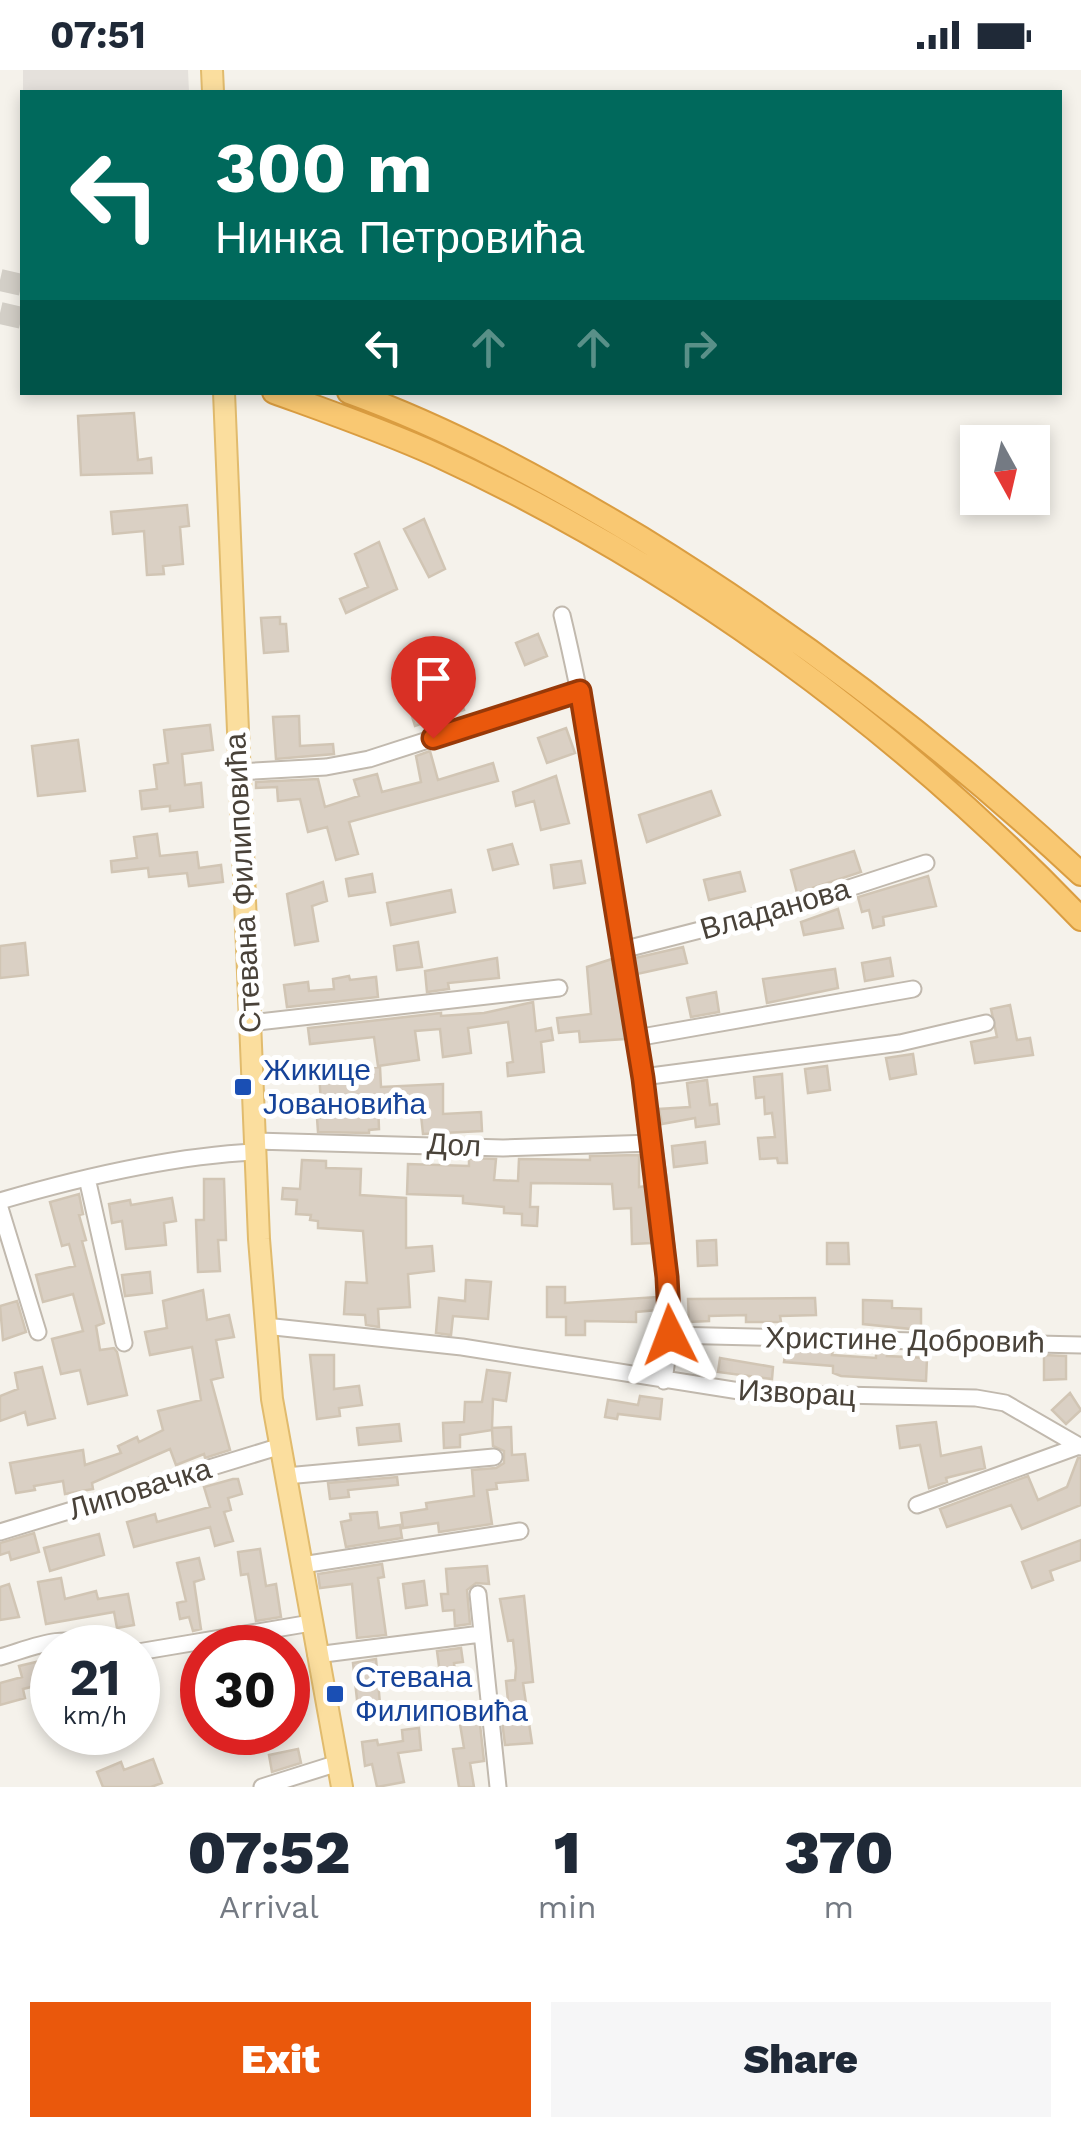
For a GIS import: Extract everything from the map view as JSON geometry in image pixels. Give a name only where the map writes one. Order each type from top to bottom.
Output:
[{"type":"highway","points":[[282,395],[387,434],[478,475],[584,531],[685,592],[786,661],[890,742],[976,816],[1081,919]]},
{"type":"highway","points":[[355,395],[509,464],[718,586],[909,722],[1081,874]]},
{"type":"main road","name":"Стевана Филиповића","points":[[224,395],[265,1326],[286,1476],[342,1787]]},
{"type":"street","points":[[562,616],[580,691],[652,1143],[670,1335],[664,1381]]},
{"type":"street","points":[[238,772],[326,767],[369,759],[580,691]]},
{"type":"street","name":"Владанова","points":[[622,950],[794,906],[926,863]]},
{"type":"street","points":[[249,1023],[560,988]]},
{"type":"street","points":[[636,1038],[912,989]]},
{"type":"street","points":[[643,1078],[900,1042],[986,1023]]},
{"type":"street","name":"Дол","points":[[0,1205],[87,1178],[255,1147],[503,1148],[652,1143]]},
{"type":"street","points":[[87,1178],[124,1344]]},
{"type":"street","points":[[0,1205],[38,1332]]},
{"type":"street","name":"Изворац","points":[[265,1326],[482,1350],[664,1381],[783,1396],[976,1398],[1005,1404],[1080,1447]]},
{"type":"street","name":"Христине Добровић","points":[[670,1335],[1081,1345]]},
{"type":"street","name":"Липовачка","points":[[0,1532],[281,1446]]},
{"type":"street","points":[[917,1506],[1080,1447]]},
{"type":"street","points":[[286,1476],[494,1457]]},
{"type":"street","points":[[302,1565],[520,1531]]},
{"type":"street","points":[[478,1594],[498,1787]]},
{"type":"street","points":[[160,1648],[311,1623]]},
{"type":"street","points":[[316,1655],[481,1634]]},
{"type":"street","points":[[0,1657],[30,1649]]},
{"type":"street","points":[[262,1787],[338,1763]]},
{"type":"shaded area","points":[[23,70],[188,70],[189,90],[23,90]]},
{"type":"building","points":[[134,413],[138,460],[151,458],[152,473],[81,475],[78,416]]},
{"type":"building","points":[[187,505],[189,526],[180,527],[183,564],[163,566],[164,574],[147,575],[144,531],[113,534],[111,512]]},
{"type":"building","points":[[424,519],[445,569],[429,577],[404,529]]},
{"type":"building","points":[[379,542],[397,589],[346,613],[340,599],[368,587],[355,554]]},
{"type":"building","points":[[280,617],[280,624],[286,624],[288,651],[264,653],[261,618]]},
{"type":"building","points":[[538,634],[547,656],[525,665],[516,643]]},
{"type":"building","points":[[457,688],[464,710],[415,726],[408,703]]},
{"type":"building","points":[[299,716],[300,746],[333,744],[334,754],[276,759],[273,717]]},
{"type":"building","points":[[210,725],[213,750],[182,754],[185,785],[201,783],[203,807],[142,809],[140,791],[157,789],[154,765],[168,763],[164,730]]},
{"type":"building","points":[[566,728],[575,753],[547,763],[538,738]]},
{"type":"building","points":[[78,740],[85,791],[38,796],[32,746]]},
{"type":"building","points":[[430,751],[438,780],[493,763],[498,781],[349,822],[358,854],[336,860],[327,827],[308,832],[300,799],[278,801],[277,787],[256,788],[256,782],[318,779],[325,807],[359,796],[354,780],[377,774],[382,792],[421,782],[416,756]]},
{"type":"building","points":[[556,776],[569,823],[541,830],[534,801],[516,806],[513,792]]},
{"type":"building","points":[[711,791],[720,815],[647,842],[639,815]]},
{"type":"building","points":[[157,834],[160,856],[197,852],[199,868],[221,865],[223,882],[189,886],[187,873],[149,877],[148,868],[112,872],[111,861],[137,858],[134,837]]},
{"type":"building","points":[[512,844],[518,864],[493,870],[488,850]]},
{"type":"building","points":[[854,851],[861,872],[797,893],[791,870]]},
{"type":"building","points":[[581,861],[585,883],[554,888],[551,865]]},
{"type":"building","points":[[740,872],[745,891],[709,900],[704,880]]},
{"type":"building","points":[[372,874],[375,892],[349,896],[346,879]]},
{"type":"building","points":[[928,876],[936,906],[883,917],[884,925],[873,928],[869,910],[862,912],[858,897]]},
{"type":"building","points":[[323,882],[327,901],[312,906],[318,941],[295,945],[287,894]]},
{"type":"building","points":[[451,890],[455,912],[391,925],[387,903]]},
{"type":"building","points":[[838,909],[843,928],[804,935],[801,922]]},
{"type":"building","points":[[418,942],[422,967],[397,970],[394,946]]},
{"type":"building","points":[[25,943],[28,975],[0,978],[0,946]]},
{"type":"building","points":[[683,947],[687,963],[637,974],[635,958]]},
{"type":"building","points":[[497,958],[499,978],[448,983],[449,989],[427,992],[425,971]]},
{"type":"building","points":[[890,958],[893,976],[865,981],[862,963]]},
{"type":"building","points":[[612,959],[625,1039],[580,1042],[579,1031],[559,1033],[557,1018],[591,1014],[587,967]]},
{"type":"building","points":[[835,969],[838,988],[767,1003],[763,979]]},
{"type":"building","points":[[349,976],[350,980],[376,977],[378,997],[287,1007],[284,985],[308,982],[309,991],[334,989],[333,979]]},
{"type":"building","points":[[716,992],[719,1012],[691,1017],[687,998]]},
{"type":"building","points":[[533,1002],[536,1031],[551,1028],[553,1040],[541,1042],[544,1072],[508,1076],[507,1063],[513,1062],[508,1022],[468,1028],[471,1053],[443,1057],[440,1029],[415,1031],[419,1060],[378,1066],[374,1037],[310,1044],[308,1028],[441,1013],[484,1013]]},
{"type":"building","points":[[1010,1005],[1017,1040],[1030,1038],[1033,1055],[975,1063],[971,1042],[997,1037],[991,1009]]},
{"type":"building","points":[[913,1054],[916,1074],[890,1079],[886,1058]]},
{"type":"building","points":[[827,1066],[830,1090],[808,1093],[805,1069]]},
{"type":"building","points":[[380,1067],[381,1087],[443,1084],[443,1114],[481,1112],[482,1131],[423,1134],[419,1096],[378,1102],[379,1129],[369,1133],[318,1132],[317,1118],[322,1118],[319,1073]]},
{"type":"building","points":[[782,1074],[787,1163],[778,1163],[777,1158],[760,1159],[758,1138],[775,1137],[772,1113],[765,1114],[764,1097],[756,1098],[754,1077]]},
{"type":"building","points":[[707,1080],[710,1105],[717,1104],[719,1124],[696,1127],[695,1118],[662,1124],[659,1109],[690,1107],[687,1083]]},
{"type":"building","points":[[705,1142],[707,1163],[674,1167],[672,1146]]},
{"type":"building","points":[[639,1155],[639,1187],[648,1186],[651,1243],[632,1244],[631,1208],[614,1209],[612,1184],[531,1183],[530,1207],[538,1207],[537,1226],[522,1225],[522,1214],[504,1213],[504,1207],[463,1203],[463,1196],[407,1194],[408,1164],[469,1166],[469,1158],[496,1159],[494,1180],[518,1181],[519,1159],[590,1160],[590,1156]]},
{"type":"building","points":[[302,1160],[326,1161],[326,1168],[361,1169],[360,1195],[406,1198],[406,1248],[432,1246],[434,1271],[408,1274],[410,1307],[378,1309],[379,1327],[366,1325],[365,1315],[344,1314],[346,1282],[367,1283],[363,1231],[318,1228],[318,1221],[310,1220],[311,1215],[296,1214],[297,1200],[282,1199],[283,1188],[300,1189]]},
{"type":"building","points":[[204,1179],[224,1179],[226,1240],[218,1240],[220,1271],[198,1272],[196,1220],[204,1220]]},
{"type":"building","points":[[79,1194],[83,1214],[79,1215],[86,1240],[82,1241],[104,1323],[96,1326],[100,1350],[114,1348],[117,1352],[127,1395],[88,1404],[80,1370],[61,1374],[52,1339],[83,1331],[73,1294],[43,1302],[36,1275],[75,1266],[69,1244],[62,1246],[50,1202]]},
{"type":"building","points":[[172,1198],[176,1221],[164,1223],[166,1245],[126,1249],[122,1221],[112,1223],[109,1204],[130,1200],[131,1205]]},
{"type":"building","points":[[716,1240],[717,1265],[698,1266],[697,1241]]},
{"type":"building","points":[[827,1243],[848,1243],[849,1264],[827,1264]]},
{"type":"building","points":[[150,1272],[152,1293],[125,1296],[122,1275]]},
{"type":"building","points":[[466,1280],[491,1282],[488,1319],[453,1316],[451,1335],[436,1333],[439,1298],[465,1301]]},
{"type":"building","points":[[547,1287],[565,1287],[565,1303],[657,1297],[657,1310],[636,1312],[636,1322],[585,1321],[585,1335],[566,1335],[566,1317],[547,1317]]},
{"type":"building","points":[[203,1290],[207,1320],[229,1315],[234,1337],[216,1340],[223,1377],[211,1380],[230,1450],[205,1458],[204,1454],[176,1465],[170,1449],[92,1483],[93,1489],[65,1494],[63,1481],[16,1493],[10,1463],[83,1450],[85,1465],[121,1453],[118,1446],[137,1437],[139,1442],[163,1430],[158,1411],[201,1400],[192,1347],[150,1355],[145,1332],[167,1328],[163,1301]]},
{"type":"building","points":[[815,1298],[816,1315],[780,1316],[781,1322],[746,1322],[746,1315],[709,1316],[709,1321],[689,1322],[688,1299]]},
{"type":"building","points":[[863,1300],[892,1301],[892,1308],[921,1309],[921,1330],[863,1324]]},
{"type":"building","points":[[17,1301],[26,1332],[3,1340],[0,1306]]},
{"type":"building","points":[[786,1349],[833,1350],[832,1355],[876,1358],[876,1351],[888,1352],[887,1356],[927,1358],[926,1381],[841,1376],[833,1373],[833,1366],[784,1362]]},
{"type":"building","points":[[310,1355],[334,1355],[334,1389],[359,1386],[362,1405],[339,1408],[340,1416],[317,1419]]},
{"type":"building","points":[[1044,1355],[1066,1356],[1066,1379],[1044,1380]]},
{"type":"building","points":[[720,1358],[773,1367],[772,1379],[718,1372]]},
{"type":"building","points":[[42,1367],[55,1418],[28,1425],[25,1412],[0,1421],[0,1396],[18,1389],[15,1373]]},
{"type":"building","points":[[487,1370],[510,1373],[506,1401],[493,1399],[492,1428],[511,1427],[512,1455],[525,1454],[528,1480],[496,1483],[497,1489],[487,1490],[492,1524],[439,1532],[438,1523],[403,1528],[401,1513],[427,1509],[426,1503],[474,1496],[472,1470],[496,1468],[504,1463],[504,1451],[493,1446],[492,1430],[460,1435],[460,1447],[444,1448],[443,1423],[464,1422],[465,1402],[482,1402]]},
{"type":"building","points":[[1070,1393],[1081,1410],[1066,1424],[1052,1410]]},
{"type":"building","points":[[640,1396],[662,1399],[660,1419],[618,1414],[617,1419],[605,1417],[608,1400],[638,1405]]},
{"type":"building","points":[[936,1422],[941,1456],[981,1447],[985,1468],[946,1478],[947,1482],[929,1488],[920,1445],[900,1448],[897,1426]]},
{"type":"building","points":[[399,1424],[401,1441],[359,1445],[357,1428]]},
{"type":"building","points":[[1078,1458],[1081,1505],[1022,1529],[1011,1505],[947,1527],[940,1509],[1028,1476],[1038,1500],[1067,1487]]},
{"type":"building","points":[[397,1477],[398,1485],[348,1490],[349,1497],[330,1499],[328,1483]]},
{"type":"building","points":[[238,1479],[242,1494],[228,1498],[231,1510],[224,1512],[233,1541],[215,1546],[210,1527],[134,1547],[127,1522],[155,1514],[157,1522],[210,1507],[204,1487]]},
{"type":"building","points":[[377,1512],[379,1528],[400,1525],[402,1538],[346,1547],[341,1522],[351,1520],[350,1514]]},
{"type":"building","points":[[34,1533],[39,1552],[11,1560],[9,1552],[0,1555],[0,1543]]},
{"type":"building","points":[[99,1534],[104,1555],[50,1571],[44,1548]]},
{"type":"building","points":[[1081,1540],[1081,1560],[1050,1571],[1053,1580],[1032,1588],[1022,1562]]},
{"type":"building","points":[[260,1549],[266,1586],[276,1584],[281,1617],[256,1621],[248,1574],[241,1575],[238,1552]]},
{"type":"building","points":[[199,1558],[204,1579],[194,1582],[200,1625],[191,1625],[189,1617],[180,1619],[177,1603],[186,1601],[177,1563]]},
{"type":"building","points":[[382,1564],[384,1577],[378,1578],[386,1635],[357,1638],[352,1584],[320,1588],[318,1574]]},
{"type":"building","points":[[487,1566],[489,1584],[476,1583],[467,1590],[470,1624],[455,1626],[454,1610],[443,1611],[441,1594],[448,1594],[446,1569]]},
{"type":"building","points":[[61,1578],[65,1599],[96,1591],[98,1599],[128,1594],[134,1625],[116,1625],[114,1612],[46,1624],[38,1582]]},
{"type":"building","points":[[424,1581],[427,1605],[406,1608],[403,1584]]},
{"type":"building","points":[[9,1584],[19,1617],[0,1620],[0,1587]]},
{"type":"building","points":[[524,1596],[533,1682],[523,1683],[532,1743],[505,1745],[502,1721],[510,1720],[506,1681],[515,1680],[516,1668],[513,1640],[508,1641],[500,1599]]},
{"type":"building","points":[[461,1648],[463,1662],[454,1663],[457,1687],[442,1689],[437,1651]]},
{"type":"building","points":[[376,1659],[381,1715],[359,1718],[353,1663]]},
{"type":"building","points":[[30,1663],[30,1687],[23,1689],[25,1698],[0,1705],[0,1683],[22,1677],[19,1666]]},
{"type":"building","points":[[479,1715],[484,1761],[470,1763],[474,1787],[459,1787],[453,1749],[464,1748],[459,1718]]},
{"type":"building","points":[[419,1728],[421,1750],[398,1753],[404,1782],[377,1787],[372,1764],[365,1766],[362,1742],[377,1740],[378,1745],[403,1741],[402,1730]]},
{"type":"building","points":[[269,1755],[299,1755],[301,1763],[272,1772]]},
{"type":"building","points":[[153,1759],[162,1783],[151,1787],[103,1787],[97,1772],[121,1762],[124,1770]]},
{"type":"tunnel","points":[[0,280],[20,285]]},
{"type":"tunnel","points":[[0,313],[20,318]]},
{"type":"place","name":"Жикице Јовановића","points":[[243,1087]]},
{"type":"place","name":"Стевана Филиповића","points":[[335,1694]]},
{"type":"route","points":[[433,738],[580,691],[643,1078],[667,1277],[670,1335]]}]
